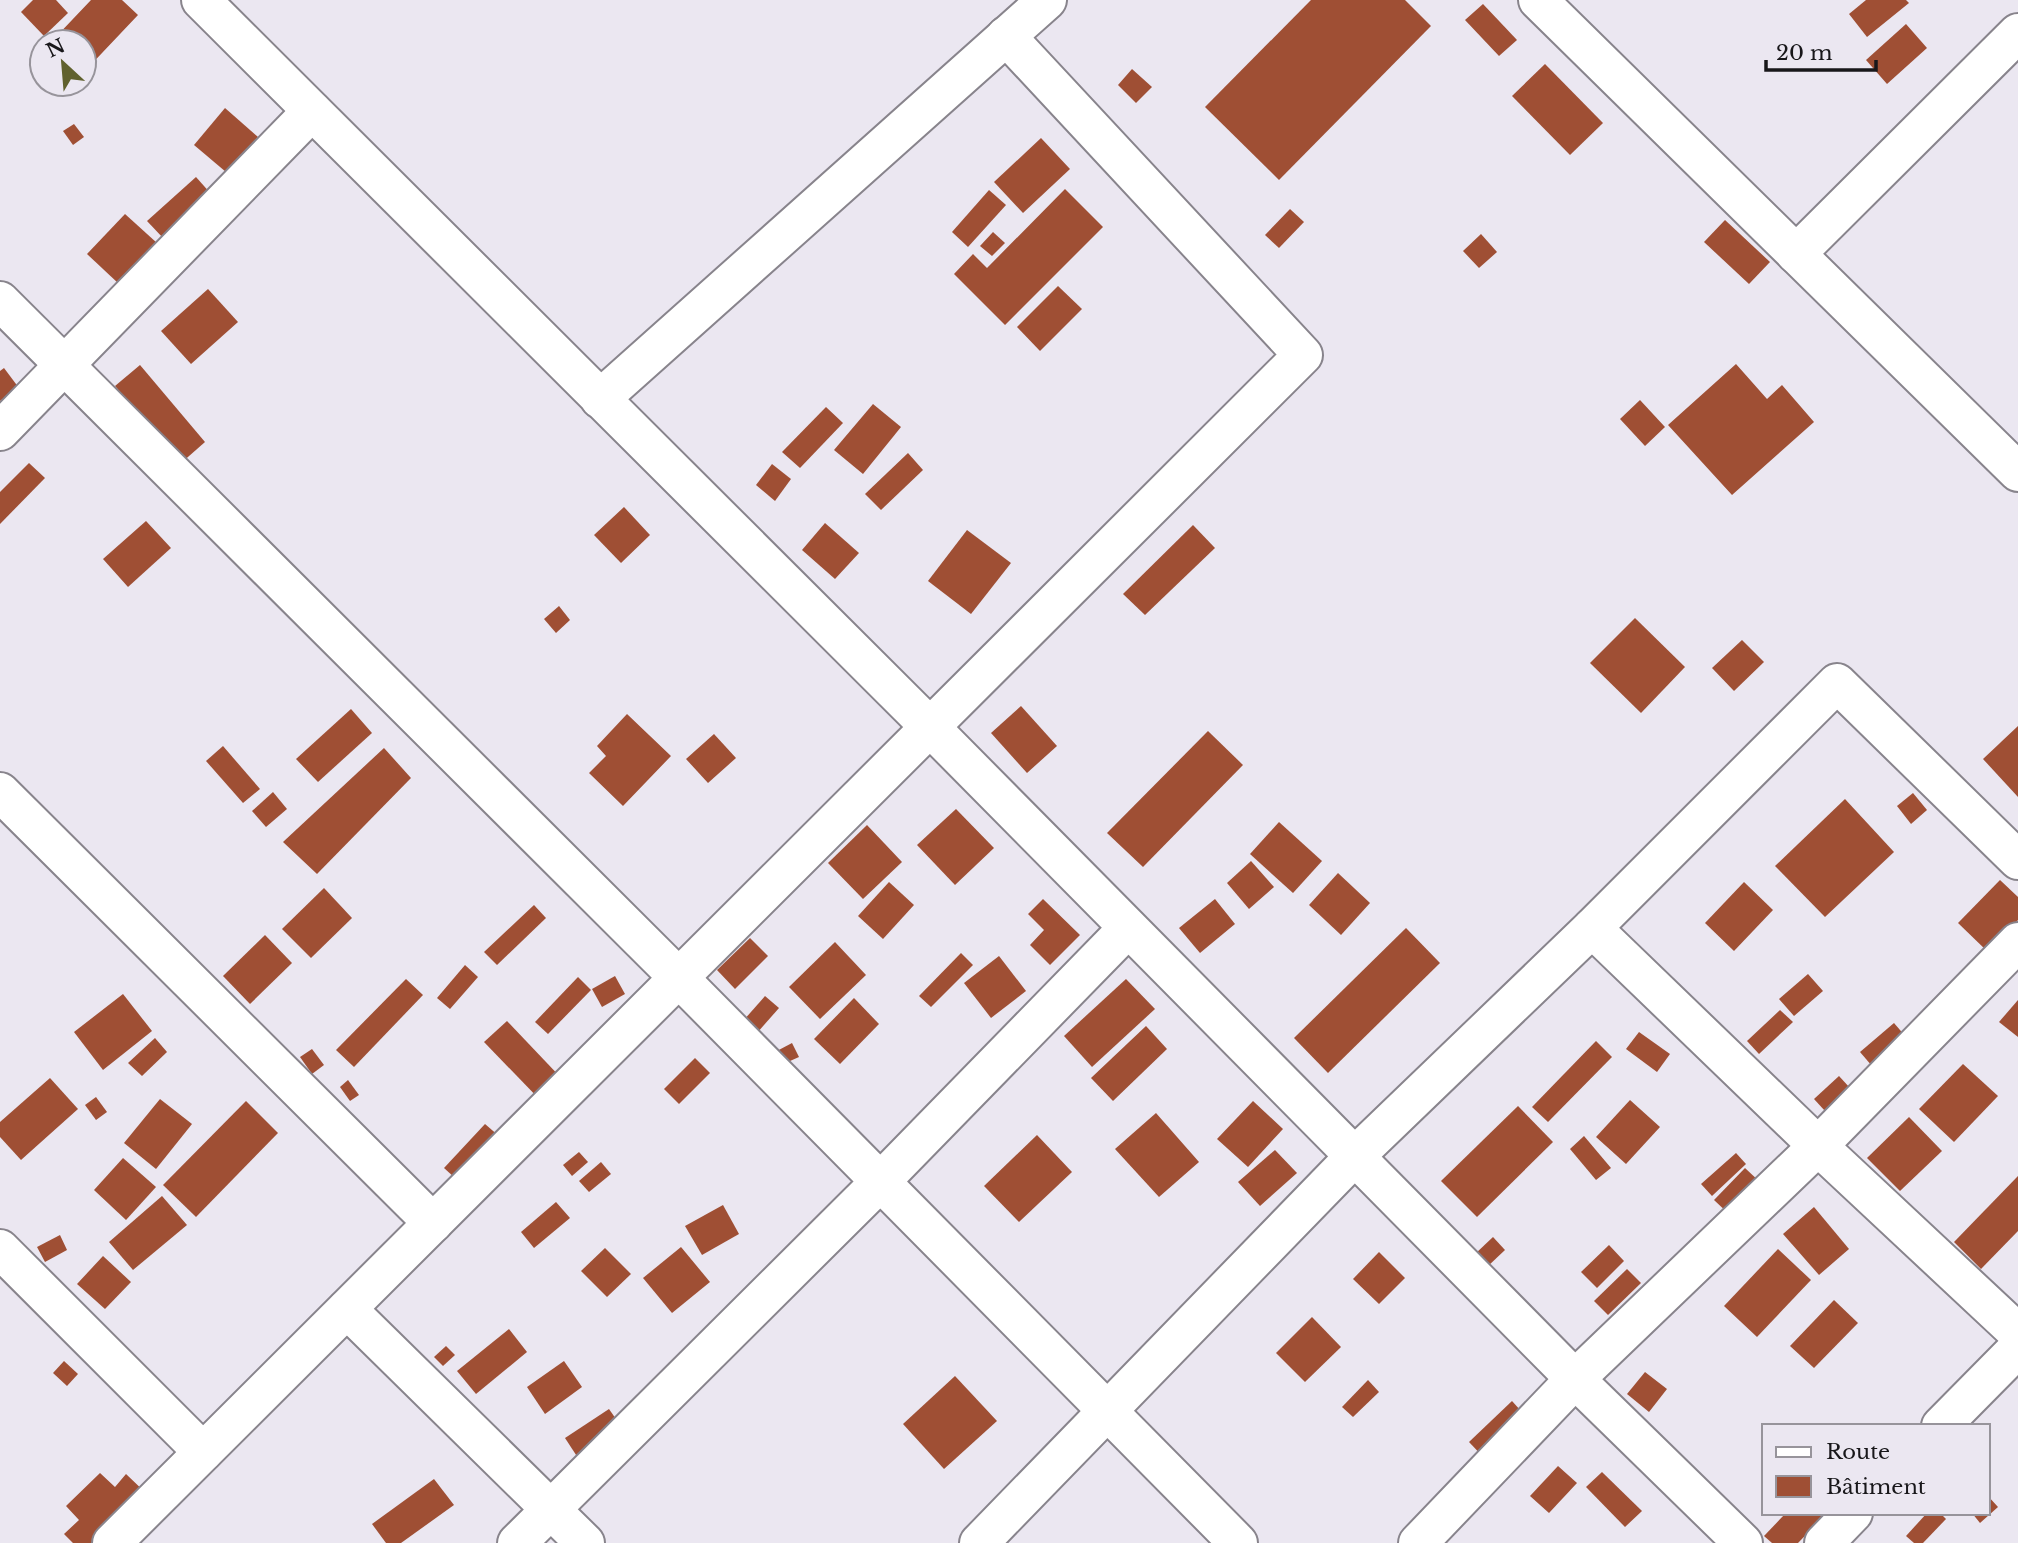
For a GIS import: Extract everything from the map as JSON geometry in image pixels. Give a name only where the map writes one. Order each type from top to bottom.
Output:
[{"type":"street","points":[[201,0],[930,727],[1575,1379],[1743,1543]]},
{"type":"street","points":[[600,399],[1046,0]]},
{"type":"street","points":[[1538,0],[2018,472]]},
{"type":"street","points":[[1796,254],[2018,33]]},
{"type":"street","points":[[112,1543],[1303,355],[1006,36]]},
{"type":"street","points":[[0,431],[312,111]]},
{"type":"street","points":[[0,301],[679,978],[1238,1543]]},
{"type":"street","points":[[979,1543],[1354,1157],[1592,928],[1837,683],[2018,860]]},
{"type":"street","points":[[0,792],[433,1223]]},
{"type":"street","points":[[517,1543],[880,1182],[1128,928]]},
{"type":"street","points":[[1592,928],[1818,1146],[2018,1333]]},
{"type":"street","points":[[1418,1543],[1575,1379],[1818,1146],[2018,942]]},
{"type":"street","points":[[0,1249],[203,1452]]},
{"type":"street","points":[[347,1309],[585,1543]]},
{"type":"street","points":[[1943,1424],[2018,1348]]},
{"type":"street","points":[[1824,1543],[1851,1515]]},
{"type":"building","points":[[33,0],[56,0],[68,13],[52,28],[36,28],[21,12]]},
{"type":"building","points":[[91,0],[122,0],[138,15],[98,57],[98,28],[64,28]]},
{"type":"building","points":[[1311,0],[1405,0],[1431,26],[1279,180],[1205,107]]},
{"type":"building","points":[[1866,0],[1906,0],[1909,3],[1867,37],[1849,14]]},
{"type":"building","points":[[1483,4],[1517,40],[1499,56],[1465,20]]},
{"type":"building","points":[[1906,24],[1927,48],[1887,84],[1866,60]]},
{"type":"building","points":[[1545,64],[1603,123],[1570,155],[1512,96]]},
{"type":"building","points":[[1132,69],[1152,87],[1136,103],[1118,85]]},
{"type":"building","points":[[225,108],[258,137],[226,172],[194,145]]},
{"type":"building","points":[[74,124],[84,137],[73,145],[63,131]]},
{"type":"building","points":[[1041,138],[1070,169],[1023,213],[994,182]]},
{"type":"building","points":[[196,177],[212,195],[164,239],[147,221]]},
{"type":"building","points":[[1065,189],[1103,227],[1005,325],[954,274],[973,254],[987,268]]},
{"type":"building","points":[[989,190],[1006,205],[968,247],[952,232]]},
{"type":"building","points":[[1290,209],[1304,222],[1279,248],[1265,235]]},
{"type":"building","points":[[125,214],[157,243],[119,284],[87,254]]},
{"type":"building","points":[[1725,220],[1770,262],[1749,284],[1704,242]]},
{"type":"building","points":[[993,232],[1005,243],[992,256],[980,246]]},
{"type":"building","points":[[1481,234],[1497,252],[1479,268],[1463,251]]},
{"type":"building","points":[[1058,286],[1082,309],[1040,351],[1017,327]]},
{"type":"building","points":[[208,289],[238,322],[191,364],[161,331]]},
{"type":"building","points":[[1736,364],[1767,399],[1782,385],[1814,422],[1732,495],[1668,425]]},
{"type":"building","points":[[140,365],[205,442],[180,464],[115,386]]},
{"type":"building","points":[[4,368],[19,388],[0,401],[0,371]]},
{"type":"building","points":[[1640,400],[1665,427],[1645,446],[1620,419]]},
{"type":"building","points":[[873,404],[901,427],[863,474],[834,450]]},
{"type":"building","points":[[826,407],[843,423],[800,468],[782,452]]},
{"type":"building","points":[[908,453],[923,470],[881,510],[865,494]]},
{"type":"building","points":[[29,463],[45,478],[0,524],[0,492]]},
{"type":"building","points":[[772,464],[791,479],[775,501],[756,485]]},
{"type":"building","points":[[624,507],[650,535],[621,563],[594,535]]},
{"type":"building","points":[[146,521],[171,548],[128,587],[103,559]]},
{"type":"building","points":[[825,523],[859,553],[835,579],[802,550]]},
{"type":"building","points":[[1193,525],[1215,548],[1145,615],[1123,594]]},
{"type":"building","points":[[967,530],[1011,563],[971,614],[928,581]]},
{"type":"building","points":[[559,606],[570,620],[556,633],[544,619]]},
{"type":"building","points":[[1635,618],[1685,667],[1641,713],[1590,663]]},
{"type":"building","points":[[1742,640],[1764,662],[1734,691],[1712,668]]},
{"type":"building","points":[[1021,706],[1057,746],[1027,773],[991,733]]},
{"type":"building","points":[[351,709],[372,733],[318,782],[296,759]]},
{"type":"building","points":[[627,714],[671,756],[623,806],[589,773],[606,756],[597,746]]},
{"type":"building","points":[[2018,726],[2018,797],[1983,759]]},
{"type":"building","points":[[1208,731],[1243,765],[1143,867],[1107,833]]},
{"type":"building","points":[[714,734],[736,758],[708,783],[686,759]]},
{"type":"building","points":[[223,746],[260,789],[243,803],[206,761]]},
{"type":"building","points":[[384,748],[411,778],[317,874],[283,842]]},
{"type":"building","points":[[273,792],[287,809],[266,827],[252,811]]},
{"type":"building","points":[[1913,793],[1927,810],[1911,824],[1897,806]]},
{"type":"building","points":[[1845,799],[1894,852],[1825,917],[1775,866]]},
{"type":"building","points":[[956,809],[994,848],[955,885],[917,845]]},
{"type":"building","points":[[1279,822],[1322,861],[1293,893],[1250,854]]},
{"type":"building","points":[[867,825],[902,862],[863,899],[828,863]]},
{"type":"building","points":[[1251,861],[1274,887],[1249,909],[1227,883]]},
{"type":"building","points":[[1338,873],[1370,903],[1341,935],[1309,905]]},
{"type":"building","points":[[2000,880],[2018,897],[2018,920],[1988,952],[1958,923]]},
{"type":"building","points":[[889,882],[914,905],[883,939],[858,916]]},
{"type":"building","points":[[1744,882],[1773,910],[1734,951],[1705,923]]},
{"type":"building","points":[[324,888],[352,918],[311,958],[282,929]]},
{"type":"building","points":[[1043,899],[1080,935],[1050,965],[1030,945],[1044,930],[1028,914]]},
{"type":"building","points":[[1215,899],[1235,924],[1200,953],[1179,928]]},
{"type":"building","points":[[534,905],[546,918],[497,965],[484,952]]},
{"type":"building","points":[[1406,928],[1440,963],[1328,1073],[1294,1038]]},
{"type":"building","points":[[265,935],[292,963],[250,1004],[223,976]]},
{"type":"building","points":[[750,938],[768,956],[735,989],[717,970]]},
{"type":"building","points":[[835,942],[866,975],[820,1019],[789,987]]},
{"type":"building","points":[[961,953],[973,965],[931,1007],[919,996]]},
{"type":"building","points":[[999,956],[1026,991],[991,1018],[964,983]]},
{"type":"building","points":[[465,965],[478,977],[450,1009],[437,998]]},
{"type":"building","points":[[1808,974],[1823,991],[1794,1016],[1779,999]]},
{"type":"building","points":[[615,976],[625,994],[602,1007],[592,989]]},
{"type":"building","points":[[578,977],[591,990],[548,1034],[535,1022]]},
{"type":"building","points":[[406,979],[423,995],[354,1067],[336,1050]]},
{"type":"building","points":[[1126,979],[1155,1009],[1092,1067],[1064,1036]]},
{"type":"building","points":[[123,994],[152,1031],[103,1070],[74,1032]]},
{"type":"building","points":[[765,996],[779,1008],[757,1033],[743,1021]]},
{"type":"building","points":[[854,998],[879,1024],[840,1064],[814,1039]]},
{"type":"building","points":[[2018,1000],[2018,1037],[1999,1022]]},
{"type":"building","points":[[1780,1010],[1793,1022],[1759,1054],[1747,1041]]},
{"type":"building","points":[[507,1021],[565,1082],[543,1103],[484,1042]]},
{"type":"building","points":[[1894,1023],[1906,1037],[1872,1066],[1860,1052]]},
{"type":"building","points":[[1146,1026],[1167,1049],[1113,1101],[1091,1078]]},
{"type":"building","points":[[1639,1032],[1670,1054],[1657,1072],[1626,1049]]},
{"type":"building","points":[[155,1038],[167,1052],[142,1076],[128,1063]]},
{"type":"building","points":[[1596,1041],[1612,1057],[1548,1122],[1532,1107]]},
{"type":"building","points":[[792,1043],[799,1057],[781,1065],[775,1052]]},
{"type":"building","points":[[312,1049],[324,1065],[312,1074],[300,1057]]},
{"type":"building","points":[[695,1058],[710,1073],[679,1104],[664,1089]]},
{"type":"building","points":[[1963,1064],[1998,1096],[1954,1142],[1919,1109]]},
{"type":"building","points":[[1839,1076],[1850,1088],[1825,1111],[1814,1099]]},
{"type":"building","points":[[50,1078],[78,1109],[21,1160],[0,1137],[0,1122]]},
{"type":"building","points":[[348,1080],[359,1095],[350,1101],[340,1087]]},
{"type":"building","points":[[96,1097],[107,1112],[96,1120],[85,1105]]},
{"type":"building","points":[[160,1099],[192,1124],[156,1169],[124,1143]]},
{"type":"building","points":[[1630,1100],[1660,1127],[1626,1164],[1596,1137]]},
{"type":"building","points":[[246,1101],[278,1133],[196,1217],[163,1185]]},
{"type":"building","points":[[1253,1101],[1283,1129],[1248,1167],[1217,1139]]},
{"type":"building","points":[[1518,1106],[1553,1142],[1477,1217],[1441,1181]]},
{"type":"building","points":[[1156,1113],[1199,1162],[1159,1197],[1115,1149]]},
{"type":"building","points":[[1909,1117],[1942,1151],[1900,1191],[1867,1158]]},
{"type":"building","points":[[485,1124],[507,1143],[466,1188],[444,1168]]},
{"type":"building","points":[[1037,1135],[1072,1172],[1019,1222],[984,1186]]},
{"type":"building","points":[[1584,1136],[1611,1168],[1596,1180],[1570,1149]]},
{"type":"building","points":[[1275,1150],[1297,1173],[1260,1206],[1238,1182]]},
{"type":"building","points":[[579,1152],[588,1162],[572,1176],[563,1165]]},
{"type":"building","points":[[1736,1153],[1746,1164],[1712,1196],[1701,1184]]},
{"type":"building","points":[[123,1158],[156,1187],[126,1220],[94,1190]]},
{"type":"building","points":[[601,1162],[611,1174],[589,1192],[579,1181]]},
{"type":"building","points":[[1745,1168],[1761,1183],[1730,1215],[1714,1200]]},
{"type":"building","points":[[2018,1176],[2018,1231],[1981,1269],[1954,1242]]},
{"type":"building","points":[[162,1196],[187,1225],[133,1270],[109,1242]]},
{"type":"building","points":[[556,1202],[570,1218],[534,1248],[521,1232]]},
{"type":"building","points":[[723,1205],[739,1234],[702,1255],[685,1226]]},
{"type":"building","points":[[1814,1207],[1849,1249],[1819,1275],[1783,1234]]},
{"type":"building","points":[[60,1235],[67,1250],[45,1262],[37,1247]]},
{"type":"building","points":[[1493,1237],[1505,1250],[1487,1267],[1475,1254]]},
{"type":"building","points":[[1609,1245],[1624,1261],[1597,1288],[1581,1272]]},
{"type":"building","points":[[681,1247],[710,1282],[672,1313],[643,1278]]},
{"type":"building","points":[[605,1248],[631,1274],[607,1297],[581,1271]]},
{"type":"building","points":[[1778,1249],[1811,1280],[1757,1337],[1724,1306]]},
{"type":"building","points":[[1379,1252],[1405,1278],[1379,1304],[1353,1279]]},
{"type":"building","points":[[103,1256],[131,1282],[105,1309],[77,1284]]},
{"type":"building","points":[[1627,1269],[1641,1283],[1608,1315],[1594,1301]]},
{"type":"building","points":[[1834,1300],[1858,1323],[1814,1368],[1790,1346]]},
{"type":"building","points":[[1312,1317],[1341,1347],[1305,1382],[1276,1353]]},
{"type":"building","points":[[509,1329],[527,1352],[476,1394],[457,1371]]},
{"type":"building","points":[[446,1346],[455,1355],[443,1366],[434,1357]]},
{"type":"building","points":[[64,1361],[78,1374],[67,1386],[53,1373]]},
{"type":"building","points":[[564,1361],[582,1387],[545,1414],[527,1387]]},
{"type":"building","points":[[1645,1372],[1667,1389],[1649,1412],[1627,1394]]},
{"type":"building","points":[[955,1376],[997,1421],[944,1469],[903,1424]]},
{"type":"building","points":[[1368,1380],[1379,1392],[1353,1417],[1342,1407]]},
{"type":"building","points":[[1512,1401],[1530,1421],[1487,1461],[1469,1442]]},
{"type":"building","points":[[609,1409],[625,1432],[580,1461],[565,1438]]},
{"type":"building","points":[[1558,1466],[1577,1483],[1549,1513],[1530,1496]]},
{"type":"building","points":[[1602,1472],[1642,1511],[1625,1527],[1586,1487]]},
{"type":"building","points":[[100,1473],[115,1487],[126,1474],[149,1496],[105,1543],[73,1543],[64,1534],[79,1520],[66,1506]]},
{"type":"building","points":[[434,1479],[454,1505],[401,1543],[386,1543],[372,1524]]},
{"type":"building","points":[[1990,1498],[1998,1507],[1990,1514]]},
{"type":"building","points":[[1784,1515],[1825,1515],[1798,1543],[1772,1543],[1764,1536]]},
{"type":"building","points":[[1925,1515],[1942,1515],[1946,1519],[1923,1543],[1914,1543],[1906,1536]]},
{"type":"building","points":[[1974,1515],[1989,1515],[1980,1523]]}]
